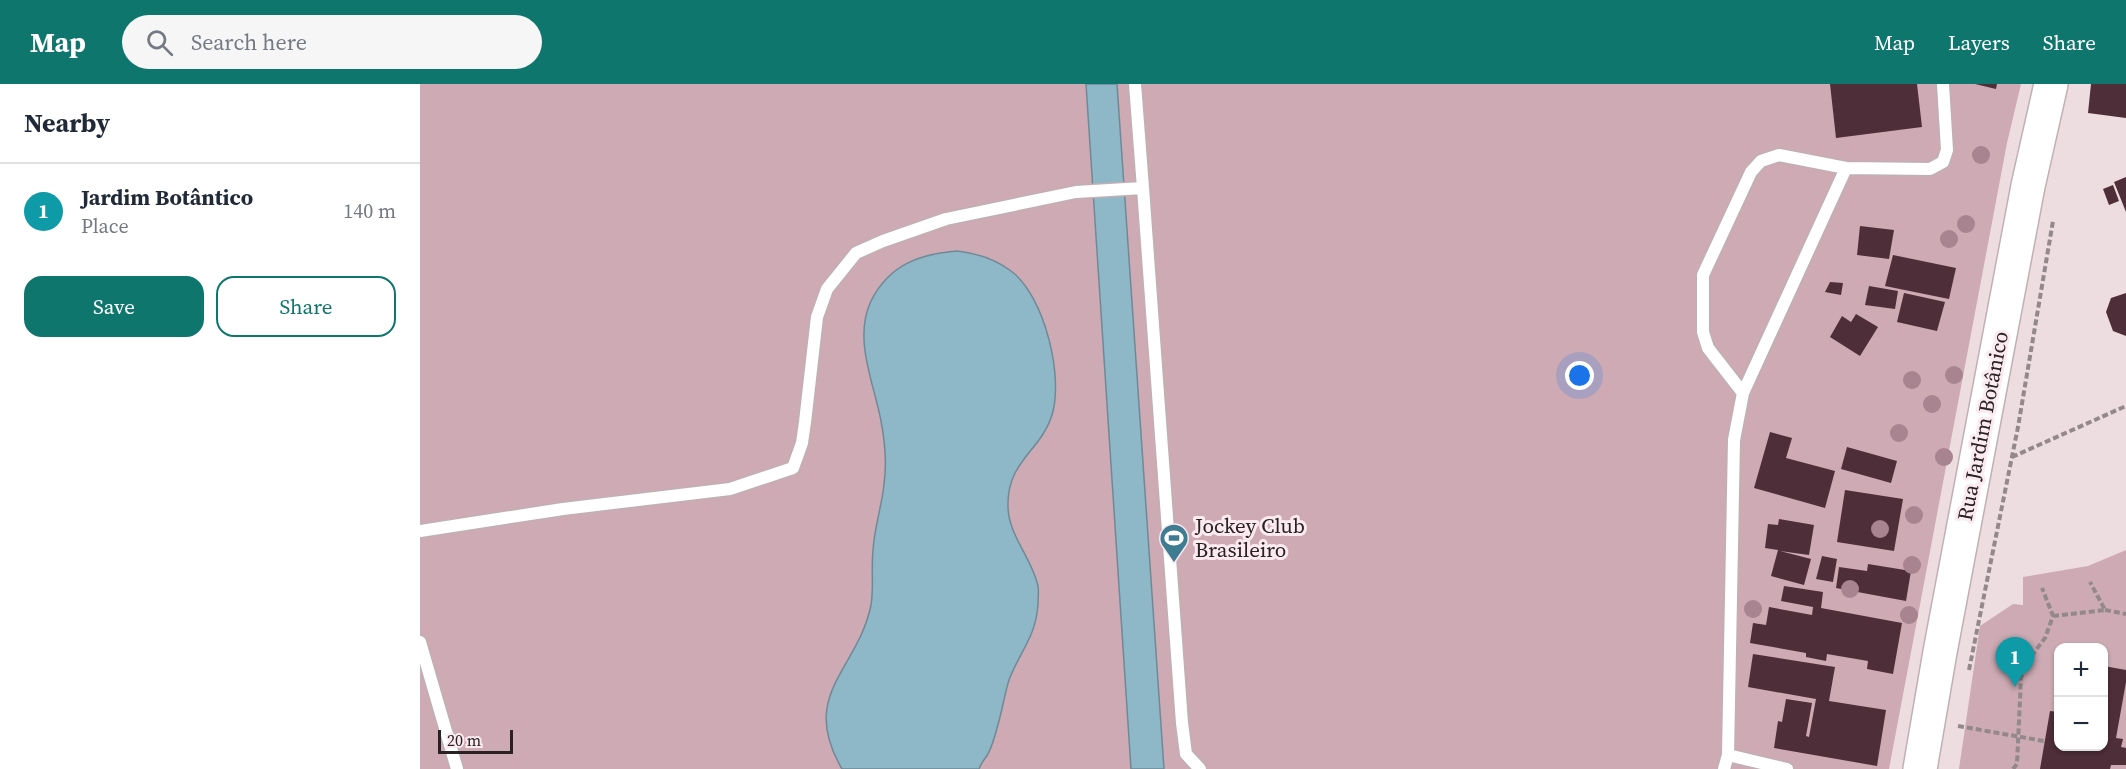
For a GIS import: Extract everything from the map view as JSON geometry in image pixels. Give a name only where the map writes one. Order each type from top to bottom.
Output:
[{"type":"main road","name":"Rua Jardim Botânico","points":[[1920,769],[2026,198],[2050,84]]},
{"type":"lane","points":[[1135,84],[1138,188],[1182,723],[1186,754],[1200,769]]},
{"type":"lane","points":[[1743,393],[1708,348],[1703,332],[1703,275],[1752,172],[1761,161],[1779,155],[1846,168],[1930,169],[1943,162],[1947,150],[1944,84]]},
{"type":"lane","points":[[1724,769],[1728,755],[1734,440],[1743,393],[1846,168]]},
{"type":"lane","points":[[420,531],[563,509],[730,489],[794,468],[806,422],[817,317],[827,289],[856,253],[946,219],[1076,192],[1138,188]]},
{"type":"lane","points":[[420,642],[457,769]]},
{"type":"lane","points":[[1728,755],[1787,769]]},
{"type":"path","points":[[1969,671],[2012,457],[2055,214]]},
{"type":"path","points":[[2012,457],[2126,406]]},
{"type":"path","points":[[2090,582],[2105,610]]},
{"type":"path","points":[[2013,769],[2017,764],[2021,678],[2027,662],[2045,638],[2053,616],[2042,588]]},
{"type":"path","points":[[2053,616],[2105,610],[2126,614]]},
{"type":"path","points":[[1956,736],[1958,726],[2044,741]]},
{"type":"shaded area","name":"Jockey Club Brasileiro","points":[[420,84],[2021,84],[2007,143],[1889,769],[420,769]]},
{"type":"shaded area","points":[[2126,550],[2126,769],[1959,769],[1980,626],[2013,604],[2023,605],[2023,577],[2088,566]]},
{"type":"water","points":[[1086,84],[1117,84],[1164,769],[1131,769]]},
{"type":"water","points":[[957,251],[985,257],[1011,271],[1034,299],[1049,340],[1053,361],[1055,402],[1046,430],[1013,478],[1008,506],[1012,527],[1038,586],[1037,616],[1031,635],[1009,680],[992,744],[979,769],[842,769],[830,743],[826,721],[828,701],[864,628],[871,605],[874,542],[885,468],[882,429],[864,346],[866,316],[878,289],[896,270],[930,255]]},
{"type":"building","points":[[1830,84],[1917,84],[1922,127],[1836,138]]},
{"type":"building","points":[[1975,84],[1997,84],[1996,89]]},
{"type":"building","points":[[2091,84],[2126,84],[2126,118],[2088,113]]},
{"type":"building","points":[[2126,177],[2126,212],[2114,182]]},
{"type":"building","points":[[2113,185],[2119,201],[2109,205],[2103,189]]},
{"type":"building","points":[[1860,226],[1894,230],[1889,259],[1857,255]]},
{"type":"building","points":[[1893,255],[1956,268],[1949,299],[1885,286]]},
{"type":"building","points":[[1830,282],[1843,283],[1841,295],[1825,292]]},
{"type":"building","points":[[1869,286],[1898,291],[1895,309],[1865,305]]},
{"type":"building","points":[[1904,293],[1945,302],[1937,331],[1897,322]]},
{"type":"building","points":[[2126,293],[2126,336],[2113,331],[2106,312],[2111,298]]},
{"type":"building","points":[[1856,314],[1878,327],[1860,356],[1830,337],[1842,316],[1851,322]]},
{"type":"building","points":[[1770,432],[1792,438],[1786,458],[1835,471],[1825,508],[1754,488]]},
{"type":"building","points":[[1847,447],[1897,461],[1891,483],[1841,469]]},
{"type":"building","points":[[1845,490],[1903,499],[1894,551],[1837,542]]},
{"type":"building","points":[[1779,519],[1814,525],[1809,555],[1780,551],[1811,559],[1804,585],[1771,576],[1778,550],[1765,548],[1768,524],[1778,525]]},
{"type":"building","points":[[1822,556],[1837,559],[1833,582],[1816,579]]},
{"type":"building","points":[[1868,564],[1911,571],[1906,601],[1836,588],[1839,567],[1867,571]]},
{"type":"building","points":[[1784,586],[1823,592],[1821,608],[1902,623],[1893,674],[1867,669],[1868,661],[1827,654],[1826,661],[1806,657],[1806,653],[1750,643],[1753,623],[1766,625],[1769,607],[1812,615],[1813,607],[1781,601]]},
{"type":"building","points":[[1753,654],[1835,667],[1829,701],[1886,710],[1877,766],[1774,748],[1778,721],[1782,722],[1786,699],[1812,703],[1806,736],[1809,737],[1816,699],[1748,687]]},
{"type":"building","points":[[2108,667],[2126,670],[2116,738],[2123,739],[2121,747],[2126,748],[2126,765],[2111,765],[2110,769],[2040,769],[2050,711],[2054,712],[2054,751],[2108,751]]},
{"type":"place","name":"Jockey Club Brasileiro","points":[[1174,564]]},
{"type":"place","name":"Jardim Botântico","points":[[2015,687]]}]
